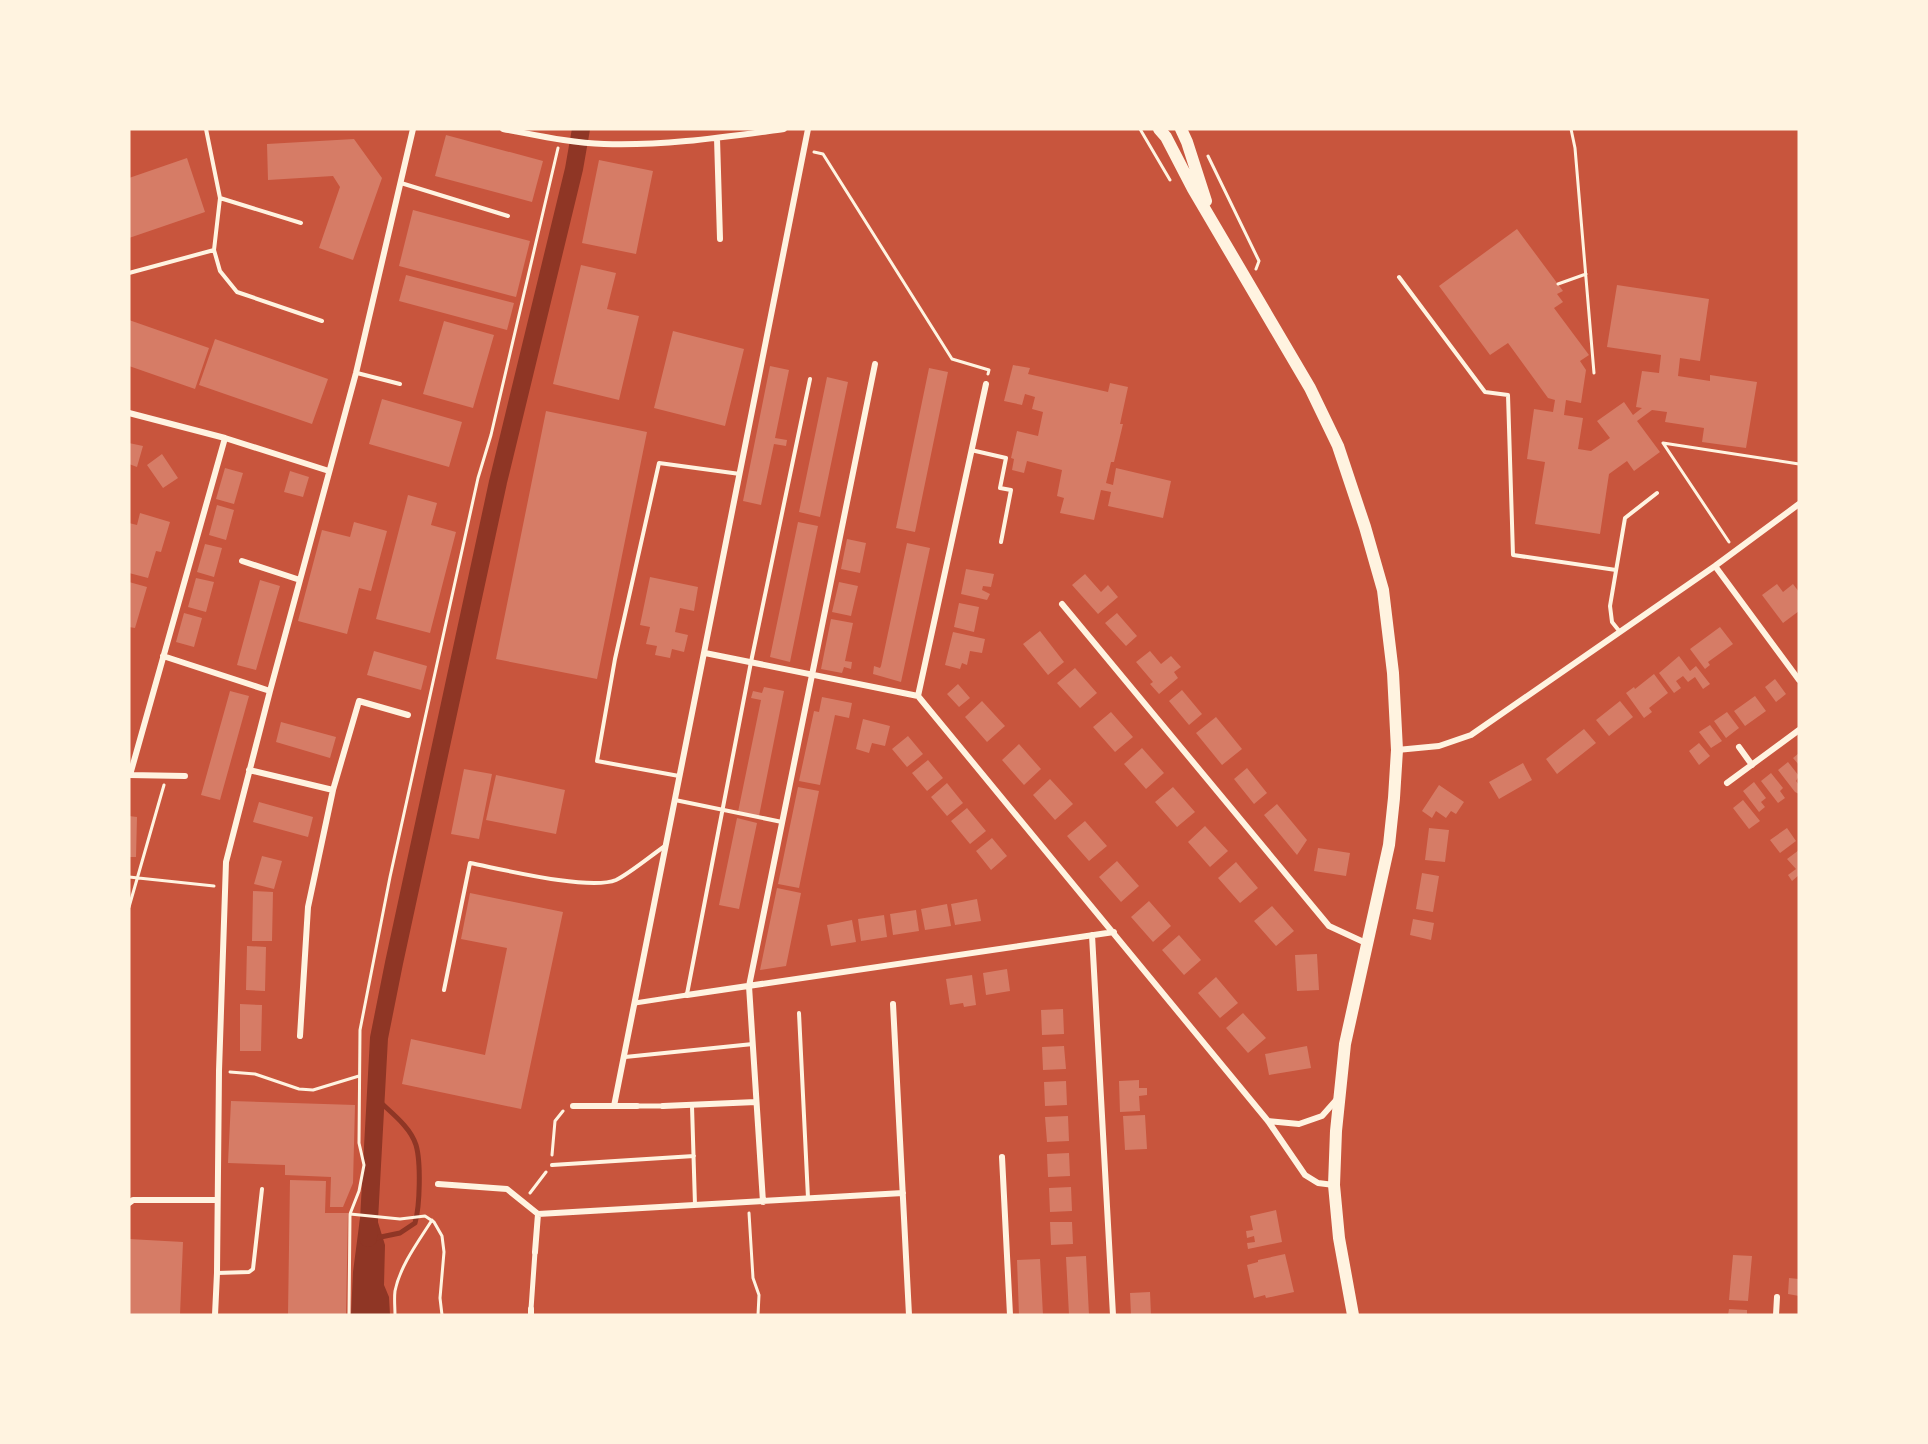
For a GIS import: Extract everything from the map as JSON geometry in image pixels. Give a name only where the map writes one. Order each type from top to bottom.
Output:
[{"type":"highway","points":[[1181,129],[1213,222]]},
{"type":"highway","points":[[1162,132],[1310,388],[1338,446],[1383,590],[1393,673],[1397,750],[1389,845],[1345,1044],[1338,1097],[1334,1185],[1339,1238],[1353,1315]]},
{"type":"street","points":[[215,1315],[219,1071],[226,862],[356,373],[413,129]]},
{"type":"street","points":[[503,129],[557,140],[603,144],[684,142],[784,129]]},
{"type":"street","points":[[614,1107],[808,129]]},
{"type":"street","points":[[717,138],[720,239]]},
{"type":"street","points":[[763,1202],[748,986],[875,364]]},
{"type":"street","points":[[918,696],[986,384]]},
{"type":"street","points":[[129,413],[225,438],[329,471]]},
{"type":"street","points":[[185,776],[129,775],[225,438]]},
{"type":"street","points":[[1397,750],[1439,746],[1471,735],[1715,566],[1799,504]]},
{"type":"street","points":[[242,561],[300,580]]},
{"type":"street","points":[[1715,566],[1799,680]]},
{"type":"street","points":[[1062,604],[1329,926],[1368,944]]},
{"type":"street","points":[[705,653],[918,696],[1268,1121],[1305,1175],[1318,1182],[1334,1185]]},
{"type":"street","points":[[163,656],[270,691]]},
{"type":"street","points":[[300,1036],[308,907],[333,790],[359,701],[408,715]]},
{"type":"street","points":[[1727,783],[1799,730]]},
{"type":"street","points":[[1739,747],[1752,765]]},
{"type":"street","points":[[249,770],[333,790]]},
{"type":"street","points":[[635,1003],[1114,932]]},
{"type":"street","points":[[1092,935],[1113,1315]]},
{"type":"street","points":[[893,1004],[909,1315]]},
{"type":"street","points":[[1268,1121],[1299,1124],[1322,1116],[1338,1097]]},
{"type":"street","points":[[573,1106],[692,1106],[756,1102]]},
{"type":"street","points":[[1002,1156],[1010,1315]]},
{"type":"street","points":[[438,1184],[507,1189],[538,1214],[903,1193]]},
{"type":"street","points":[[129,1203],[133,1200],[217,1200]]},
{"type":"street","points":[[531,1312],[538,1214]]},
{"type":"street","points":[[1776,1315],[1777,1297]]},
{"type":"lane","points":[[206,129],[220,198],[214,250],[220,271],[237,292],[322,321]]},
{"type":"lane","points":[[401,183],[508,216]]},
{"type":"lane","points":[[220,198],[301,223]]},
{"type":"lane","points":[[129,273],[214,250]]},
{"type":"lane","points":[[1399,277],[1485,392],[1508,395],[1513,555],[1616,570]]},
{"type":"lane","points":[[356,373],[400,384]]},
{"type":"lane","points":[[687,995],[751,662],[810,379]]},
{"type":"lane","points":[[971,450],[1006,458],[1000,488],[1011,490],[1001,542]]},
{"type":"lane","points":[[680,776],[597,761],[615,659],[659,463],[740,474]]},
{"type":"lane","points":[[1620,632],[1612,622],[1610,606],[1625,518],[1657,493]]},
{"type":"lane","points":[[675,800],[782,822]]},
{"type":"lane","points":[[444,990],[470,863],[583,883],[615,880],[666,846]]},
{"type":"lane","points":[[799,1013],[808,1199]]},
{"type":"lane","points":[[624,1057],[753,1044]]},
{"type":"lane","points":[[692,1106],[696,1205]]},
{"type":"lane","points":[[552,1165],[694,1156]]},
{"type":"lane","points":[[217,1273],[249,1272],[253,1269],[262,1189]]},
{"type":"path","points":[[1571,129],[1575,148],[1594,373]]},
{"type":"path","points":[[349,1315],[350,1214],[359,1191],[364,1165],[359,1143],[360,1030],[390,878],[478,478],[491,435],[553,173],[557,140]]},
{"type":"path","points":[[1204,147],[1259,261],[1250,284]]},
{"type":"path","points":[[804,148],[823,154],[951,359],[988,370],[986,384]]},
{"type":"path","points":[[1558,284],[1586,274]]},
{"type":"path","points":[[1735,551],[1663,443],[1799,464]]},
{"type":"path","points":[[129,908],[166,776]]},
{"type":"path","points":[[129,877],[226,887]]},
{"type":"path","points":[[219,1071],[255,1074],[299,1089],[314,1090],[359,1076]]},
{"type":"path","points":[[523,1201],[552,1165],[555,1121],[564,1108],[573,1106]]},
{"type":"path","points":[[749,1202],[753,1278],[759,1295],[758,1315]]},
{"type":"path","points":[[350,1214],[400,1219],[425,1216],[432,1220],[442,1236],[444,1252],[440,1298],[442,1315]]},
{"type":"path","points":[[395,1315],[396,1292],[401,1274],[432,1220]]},
{"type":"shaded area","points":[[360,1218],[377,1219],[385,1245],[384,1285],[389,1297],[390,1315],[351,1315],[353,1272]]},
{"type":"building","points":[[446,135],[543,161],[532,202],[435,176]]},
{"type":"building","points":[[354,139],[382,178],[353,260],[319,248],[340,187],[333,176],[268,180],[267,144]]},
{"type":"building","points":[[187,158],[205,212],[129,238],[129,178]]},
{"type":"building","points":[[599,160],[653,171],[636,254],[582,243]]},
{"type":"building","points":[[413,210],[530,241],[516,297],[399,266]]},
{"type":"building","points":[[1517,229],[1563,291],[1557,294],[1563,302],[1554,308],[1589,355],[1580,361],[1586,370],[1581,403],[1566,400],[1564,415],[1583,418],[1578,449],[1591,451],[1610,438],[1597,421],[1624,402],[1633,415],[1642,408],[1636,407],[1642,371],[1659,373],[1661,355],[1607,347],[1617,285],[1709,299],[1700,361],[1680,358],[1678,376],[1710,381],[1710,375],[1757,382],[1746,448],[1702,442],[1704,428],[1665,422],[1667,412],[1652,410],[1637,421],[1660,452],[1634,471],[1627,461],[1609,474],[1600,534],[1535,524],[1545,462],[1527,459],[1534,409],[1553,412],[1555,400],[1548,398],[1508,343],[1490,355],[1439,286]]},
{"type":"building","points":[[581,265],[616,273],[607,309],[639,316],[619,400],[553,384]]},
{"type":"building","points":[[406,275],[514,303],[507,330],[399,301]]},
{"type":"building","points":[[129,320],[209,348],[195,389],[129,366]]},
{"type":"building","points":[[444,321],[494,335],[473,408],[423,394]]},
{"type":"building","points":[[673,331],[744,349],[725,426],[654,408]]},
{"type":"building","points":[[215,339],[328,379],[312,424],[199,385]]},
{"type":"building","points":[[1013,365],[1030,368],[1028,374],[1108,392],[1110,383],[1128,387],[1120,424],[1123,424],[1114,462],[1111,462],[1106,483],[1113,485],[1116,468],[1171,481],[1163,518],[1108,506],[1111,492],[1101,490],[1094,520],[1060,513],[1064,498],[1057,496],[1062,470],[1027,461],[1024,473],[1012,470],[1014,459],[1011,458],[1017,431],[1038,436],[1043,412],[1032,409],[1035,397],[1025,394],[1022,405],[1004,401]]},
{"type":"building","points":[[770,366],[789,370],[775,438],[787,440],[786,446],[774,444],[761,505],[743,501]]},
{"type":"building","points":[[929,368],[948,372],[915,532],[896,528]]},
{"type":"building","points":[[827,377],[848,382],[820,517],[799,512]]},
{"type":"building","points":[[382,399],[462,422],[449,467],[369,444]]},
{"type":"building","points":[[546,411],[647,432],[597,679],[496,659]]},
{"type":"building","points":[[129,443],[143,446],[137,467],[129,464]]},
{"type":"building","points":[[162,454],[178,478],[163,488],[147,465]]},
{"type":"building","points":[[225,468],[243,473],[234,504],[216,499]]},
{"type":"building","points":[[290,471],[309,477],[303,497],[284,492]]},
{"type":"building","points":[[408,495],[437,503],[431,525],[456,532],[430,633],[376,619]]},
{"type":"building","points":[[217,505],[234,510],[226,540],[209,535]]},
{"type":"building","points":[[140,513],[170,522],[161,552],[156,551],[148,578],[129,573],[129,523],[137,525]]},
{"type":"building","points":[[354,522],[387,531],[371,591],[359,588],[347,634],[298,621],[322,530],[350,537]]},
{"type":"building","points":[[798,522],[818,526],[790,662],[770,657]]},
{"type":"building","points":[[847,539],[866,543],[860,573],[841,569]]},
{"type":"building","points":[[907,543],[930,548],[901,682],[873,674],[874,666],[880,668],[881,666]]},
{"type":"building","points":[[205,544],[222,548],[214,577],[197,572]]},
{"type":"building","points":[[966,569],[994,574],[991,587],[983,586],[982,590],[990,594],[987,600],[961,594]]},
{"type":"building","points":[[1085,574],[1101,592],[1108,585],[1118,597],[1098,614],[1072,585]]},
{"type":"building","points":[[650,577],[698,587],[694,611],[680,608],[675,632],[688,635],[684,652],[672,649],[670,658],[655,655],[657,646],[646,644],[650,627],[640,625]]},
{"type":"building","points":[[196,578],[214,582],[206,612],[188,607]]},
{"type":"building","points":[[260,580],[280,586],[256,670],[237,665]]},
{"type":"building","points":[[129,582],[147,587],[135,628],[129,627]]},
{"type":"building","points":[[839,582],[858,586],[851,616],[832,612]]},
{"type":"building","points":[[1777,584],[1783,592],[1793,584],[1799,592],[1799,611],[1783,623],[1762,595]]},
{"type":"building","points":[[959,603],[979,607],[974,632],[954,627]]},
{"type":"building","points":[[184,613],[202,618],[194,647],[176,642]]},
{"type":"building","points":[[1117,613],[1137,636],[1126,646],[1105,623]]},
{"type":"building","points":[[831,619],[853,623],[845,661],[852,662],[851,669],[844,667],[842,673],[821,669]]},
{"type":"building","points":[[1720,627],[1733,644],[1708,662],[1710,665],[1705,669],[1690,649]]},
{"type":"building","points":[[1040,631],[1064,662],[1048,675],[1023,644]]},
{"type":"building","points":[[953,632],[985,639],[982,653],[970,651],[967,665],[962,663],[960,669],[945,665]]},
{"type":"building","points":[[374,651],[427,666],[421,690],[367,675]]},
{"type":"building","points":[[1150,651],[1161,664],[1171,656],[1181,667],[1174,672],[1178,678],[1159,694],[1150,684],[1153,682],[1136,662]]},
{"type":"building","points":[[1679,656],[1690,671],[1696,666],[1710,684],[1703,689],[1695,677],[1688,682],[1683,676],[1676,681],[1681,688],[1674,693],[1659,673]]},
{"type":"building","points":[[1075,668],[1097,693],[1080,708],[1057,683]]},
{"type":"building","points":[[1654,674],[1668,693],[1649,708],[1652,712],[1644,718],[1626,693]]},
{"type":"building","points":[[1775,679],[1786,694],[1776,702],[1765,687]]},
{"type":"building","points":[[958,684],[970,698],[959,707],[947,694]]},
{"type":"building","points":[[764,687],[784,691],[759,816],[738,812],[761,700],[751,698],[753,691],[762,693]]},
{"type":"building","points":[[1182,690],[1202,714],[1189,725],[1169,701]]},
{"type":"building","points":[[230,691],[249,696],[220,800],[201,795]]},
{"type":"building","points":[[1755,696],[1766,711],[1745,726],[1734,711]]},
{"type":"building","points":[[822,697],[852,703],[849,718],[835,715],[820,785],[799,781],[814,711],[819,712]]},
{"type":"building","points":[[982,701],[1005,726],[987,742],[965,717]]},
{"type":"building","points":[[1620,701],[1633,717],[1609,736],[1596,720]]},
{"type":"building","points":[[1111,712],[1133,737],[1115,752],[1093,727]]},
{"type":"building","points":[[1727,712],[1739,728],[1726,738],[1714,721]]},
{"type":"building","points":[[1216,717],[1242,749],[1222,765],[1196,733]]},
{"type":"building","points":[[863,719],[890,726],[885,746],[872,743],[869,753],[856,749]]},
{"type":"building","points":[[281,722],[336,737],[330,758],[276,742]]},
{"type":"building","points":[[1710,725],[1722,741],[1711,748],[1699,732]]},
{"type":"building","points":[[1584,729],[1596,743],[1557,774],[1546,759]]},
{"type":"building","points":[[908,736],[923,754],[907,767],[892,749]]},
{"type":"building","points":[[1699,743],[1710,756],[1699,765],[1689,751]]},
{"type":"building","points":[[1019,744],[1041,769],[1024,785],[1002,760]]},
{"type":"building","points":[[1142,748],[1164,773],[1146,789],[1124,764]]},
{"type":"building","points":[[1799,753],[1799,765],[1793,758]]},
{"type":"building","points":[[928,760],[943,778],[927,791],[912,773]]},
{"type":"building","points":[[1788,762],[1799,776],[1796,781],[1799,785],[1799,794],[1778,770]]},
{"type":"building","points":[[1523,763],[1532,780],[1499,799],[1489,782]]},
{"type":"building","points":[[1247,768],[1267,793],[1254,804],[1234,779]]},
{"type":"building","points":[[464,769],[492,774],[479,839],[451,834]]},
{"type":"building","points":[[1771,773],[1783,788],[1780,791],[1785,798],[1778,803],[1761,781]]},
{"type":"building","points":[[496,775],[565,790],[556,834],[486,820]]},
{"type":"building","points":[[1050,779],[1073,804],[1055,820],[1033,795]]},
{"type":"building","points":[[1754,782],[1766,798],[1761,802],[1765,807],[1759,812],[1743,791]]},
{"type":"building","points":[[947,783],[963,803],[947,816],[931,797]]},
{"type":"building","points":[[1439,785],[1464,802],[1456,814],[1451,811],[1446,818],[1436,811],[1432,818],[1422,811]]},
{"type":"building","points":[[798,787],[819,791],[799,888],[778,884]]},
{"type":"building","points":[[1173,787],[1195,812],[1177,827],[1155,802]]},
{"type":"building","points":[[1743,800],[1760,821],[1749,829],[1733,808]]},
{"type":"building","points":[[259,802],[313,817],[308,837],[253,822]]},
{"type":"building","points":[[1277,804],[1307,840],[1297,855],[1264,815]]},
{"type":"building","points":[[967,808],[986,831],[970,844],[951,821]]},
{"type":"building","points":[[129,816],[137,817],[136,857],[129,857]]},
{"type":"building","points":[[737,818],[757,823],[739,909],[719,905]]},
{"type":"building","points":[[1085,821],[1107,846],[1089,861],[1067,836]]},
{"type":"building","points":[[1205,826],[1228,851],[1210,867],[1188,842]]},
{"type":"building","points":[[1429,828],[1449,830],[1445,862],[1425,860]]},
{"type":"building","points":[[1787,828],[1796,841],[1780,853],[1770,840]]},
{"type":"building","points":[[992,838],[1007,856],[991,870],[976,851]]},
{"type":"building","points":[[1318,848],[1350,853],[1346,876],[1314,871]]},
{"type":"building","points":[[1799,850],[1799,875],[1792,881],[1788,875],[1796,869],[1787,859]]},
{"type":"building","points":[[262,856],[282,861],[274,889],[254,884]]},
{"type":"building","points":[[1117,861],[1139,886],[1121,902],[1099,877]]},
{"type":"building","points":[[1236,862],[1258,888],[1240,903],[1218,878]]},
{"type":"building","points":[[1422,873],[1439,876],[1433,912],[1416,909]]},
{"type":"building","points":[[777,888],[801,893],[786,966],[760,970]]},
{"type":"building","points":[[253,891],[273,892],[272,941],[252,941]]},
{"type":"building","points":[[470,893],[563,912],[521,1109],[402,1084],[411,1039],[485,1055],[507,948],[461,939]]},
{"type":"building","points":[[977,899],[981,921],[955,925],[951,904]]},
{"type":"building","points":[[1149,901],[1171,926],[1153,942],[1131,917]]},
{"type":"building","points":[[947,904],[951,926],[925,930],[921,909]]},
{"type":"building","points":[[1272,906],[1294,931],[1276,946],[1254,921]]},
{"type":"building","points":[[916,910],[919,931],[893,935],[890,914]]},
{"type":"building","points":[[884,915],[887,937],[861,941],[858,919]]},
{"type":"building","points":[[1413,919],[1434,923],[1431,940],[1410,935]]},
{"type":"building","points":[[852,920],[856,942],[831,946],[827,925]]},
{"type":"building","points":[[1179,935],[1201,960],[1184,975],[1162,950]]},
{"type":"building","points":[[247,946],[266,947],[265,991],[246,990]]},
{"type":"building","points":[[1317,954],[1319,990],[1297,991],[1295,955]]},
{"type":"building","points":[[1007,969],[1010,991],[986,995],[983,973]]},
{"type":"building","points":[[972,975],[976,1005],[964,1007],[963,1003],[950,1005],[946,979]]},
{"type":"building","points":[[1216,977],[1238,1003],[1220,1018],[1198,993]]},
{"type":"building","points":[[240,1004],[262,1005],[261,1051],[240,1051]]},
{"type":"building","points":[[1063,1009],[1064,1034],[1042,1035],[1041,1010]]},
{"type":"building","points":[[1243,1013],[1266,1038],[1248,1053],[1226,1028]]},
{"type":"building","points":[[1064,1046],[1066,1069],[1043,1070],[1042,1047]]},
{"type":"building","points":[[1307,1046],[1311,1068],[1269,1075],[1265,1054]]},
{"type":"building","points":[[1139,1080],[1139,1088],[1147,1088],[1147,1095],[1139,1096],[1140,1111],[1120,1112],[1119,1081]]},
{"type":"building","points":[[1066,1081],[1067,1105],[1045,1106],[1044,1082]]},
{"type":"building","points":[[231,1101],[355,1105],[353,1183],[343,1207],[330,1207],[331,1177],[285,1175],[285,1165],[228,1163]]},
{"type":"building","points":[[1145,1115],[1147,1149],[1125,1150],[1123,1116]]},
{"type":"building","points":[[1068,1116],[1069,1141],[1047,1142],[1045,1117]]},
{"type":"building","points":[[1069,1153],[1070,1176],[1048,1177],[1047,1154]]},
{"type":"building","points":[[290,1180],[326,1181],[325,1213],[348,1213],[346,1315],[288,1314]]},
{"type":"building","points":[[1071,1187],[1072,1211],[1050,1212],[1049,1188]]},
{"type":"building","points":[[1276,1210],[1282,1242],[1248,1249],[1247,1243],[1255,1242],[1254,1236],[1247,1238],[1246,1231],[1253,1230],[1250,1216]]},
{"type":"building","points":[[1050,1222],[1072,1222],[1073,1244],[1051,1245]]},
{"type":"building","points":[[129,1239],[183,1242],[180,1315],[129,1315]]},
{"type":"building","points":[[1285,1254],[1294,1292],[1254,1298],[1247,1265]]},
{"type":"building","points":[[1733,1255],[1752,1256],[1748,1301],[1729,1300]]},
{"type":"building","points":[[1086,1256],[1089,1315],[1069,1315],[1066,1257]]},
{"type":"building","points":[[1040,1259],[1043,1315],[1019,1315],[1017,1260]]},
{"type":"building","points":[[1789,1278],[1799,1279],[1799,1296],[1788,1294]]},
{"type":"building","points":[[1150,1292],[1151,1315],[1131,1315],[1130,1293]]},
{"type":"building","points":[[1729,1309],[1747,1310],[1747,1315],[1728,1315]]},
{"type":"waterway","points":[[368,1238],[379,1038],[498,482],[574,169],[581,129]]},
{"type":"waterway","points":[[376,1238],[400,1233],[415,1223],[419,1184],[418,1153],[413,1138],[399,1120],[377,1099]]}]
